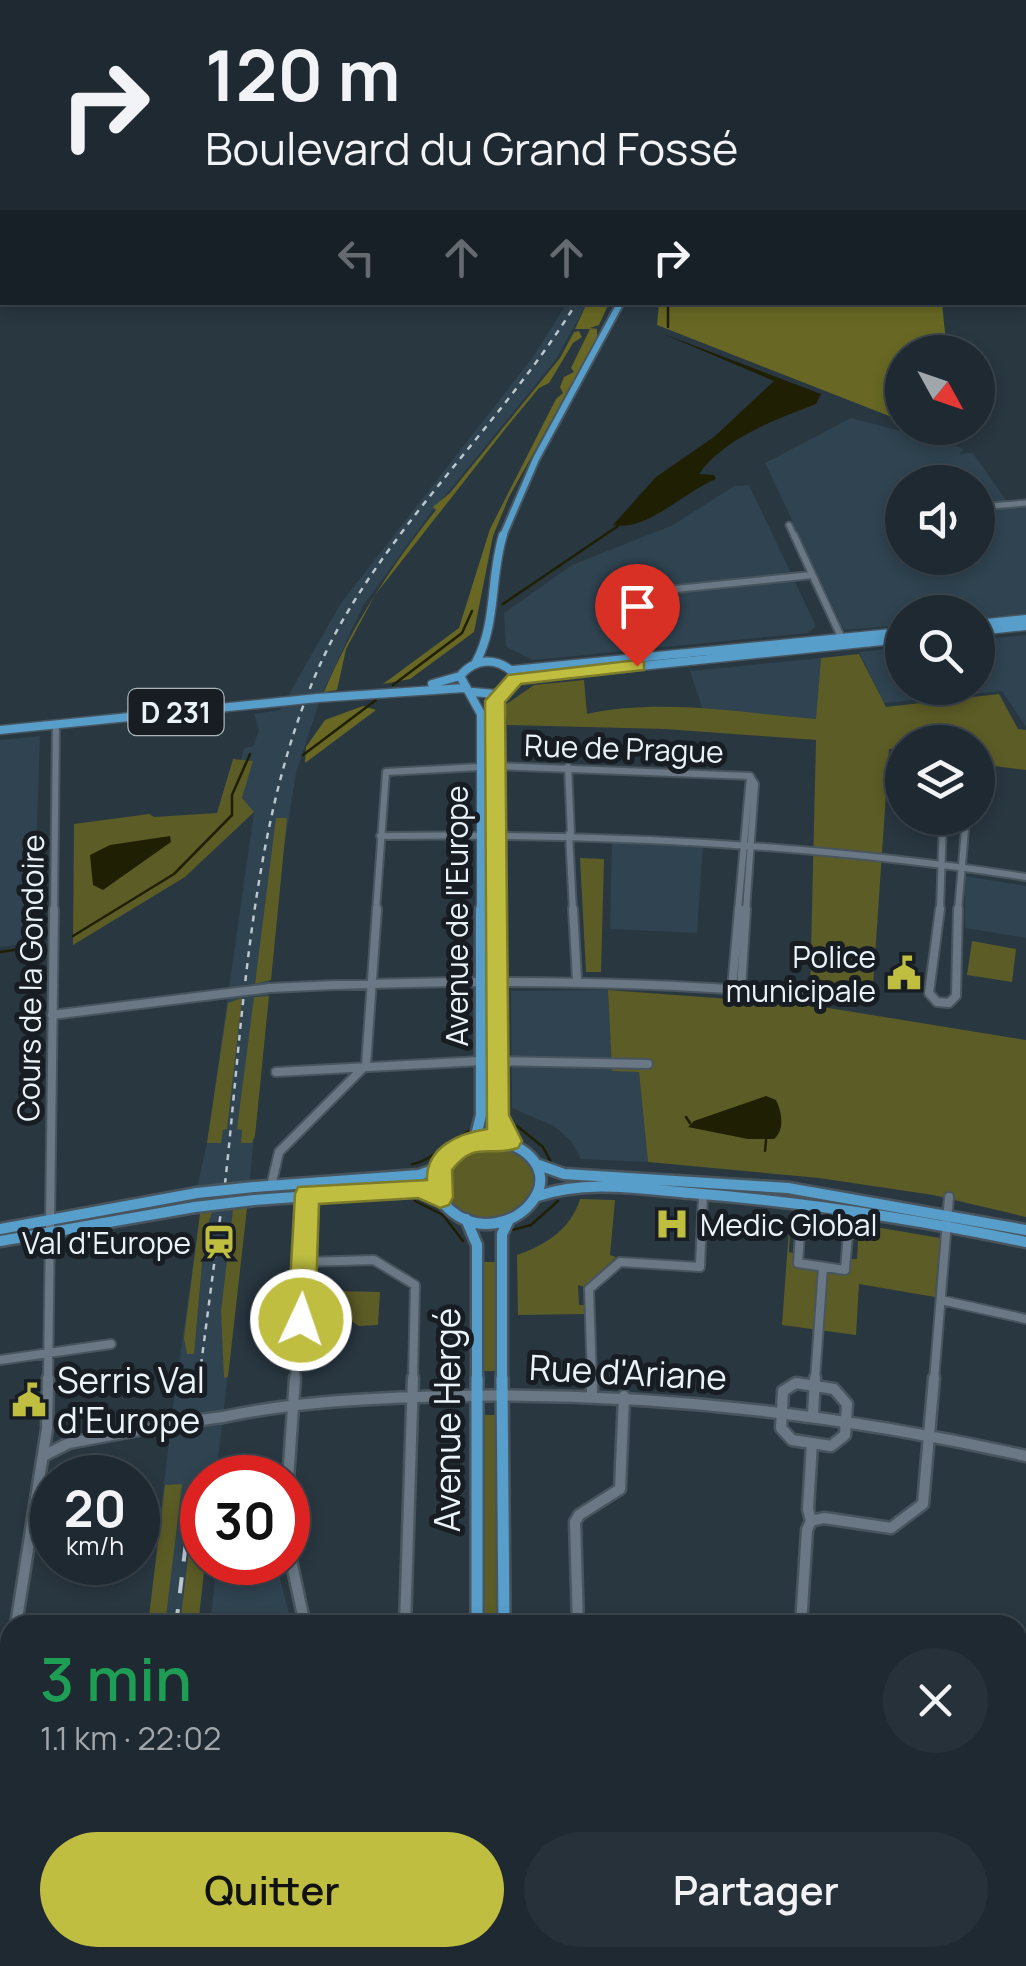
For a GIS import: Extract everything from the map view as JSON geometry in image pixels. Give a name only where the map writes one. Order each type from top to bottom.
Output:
[{"type":"main road","points":[[496,661],[476,662],[487,634],[492,577],[509,519],[619,305]]},
{"type":"main road","points":[[995,627],[1026,626]]},
{"type":"main road","points":[[995,628],[1026,626]]},
{"type":"main road","points":[[487,634],[496,661],[514,674],[885,637]]},
{"type":"main road","name":"D 231","points":[[400,690],[460,676],[476,662]]},
{"type":"main road","points":[[502,692],[514,674]]},
{"type":"main road","name":"Avenue de l'Europe","points":[[460,676],[480,702],[476,767],[480,786]]},
{"type":"main road","name":"D 231","points":[[0,730],[400,690],[502,692]]},
{"type":"main road","name":"Avenue de l'Europe","points":[[502,692],[494,705],[495,766],[481,933],[490,982],[491,1034],[497,1040],[498,1123],[510,1141]]},
{"type":"main road","points":[[480,786],[486,794],[488,833]]},
{"type":"main road","name":"Avenue de l'Europe","points":[[475,1140],[481,1126],[481,1061],[496,883],[488,833]]},
{"type":"main road","points":[[0,1229],[48,1225],[307,1194],[420,1188],[440,1197],[466,1219],[484,1223],[509,1220],[527,1210],[542,1183],[538,1165],[527,1150],[510,1141],[475,1140],[454,1150],[439,1168],[419,1175],[197,1193],[48,1225],[0,1241]]},
{"type":"main road","points":[[538,1165],[564,1174],[788,1188],[948,1220],[1026,1242]]},
{"type":"main road","points":[[439,1168],[440,1197]]},
{"type":"main road","points":[[538,1196],[568,1186],[702,1194],[1026,1230]]},
{"type":"main road","name":"Avenue Hergé","points":[[466,1219],[474,1228],[478,1246],[477,1615]]},
{"type":"main road","name":"Avenue Hergé","points":[[504,1615],[501,1245],[509,1220]]},
{"type":"street","points":[[995,506],[1026,503]]},
{"type":"street","points":[[789,525],[844,641]]},
{"type":"street","points":[[616,595],[812,575]]},
{"type":"street","name":"Cours de la Gondoire","points":[[44,1455],[56,725]]},
{"type":"street","name":"Rue de Prague","points":[[495,766],[750,776],[748,842]]},
{"type":"street","points":[[271,1186],[279,1152],[366,1065],[386,772],[476,767]]},
{"type":"street","points":[[568,767],[576,980]]},
{"type":"street","points":[[380,836],[570,834],[748,842],[1026,877]]},
{"type":"street","points":[[943,835],[940,933],[928,994],[943,1003],[956,996],[964,835]]},
{"type":"street","points":[[737,988],[748,842]]},
{"type":"street","points":[[52,1015],[270,988],[489,979],[737,988],[806,996]]},
{"type":"street","points":[[276,1072],[481,1061]]},
{"type":"street","points":[[497,1061],[648,1064]]},
{"type":"street","points":[[289,1455],[307,1194]]},
{"type":"street","points":[[592,1394],[589,1289],[620,1262],[700,1268],[702,1194]]},
{"type":"street","points":[[811,1521],[824,1518],[891,1528],[922,1504],[949,1197]]},
{"type":"street","points":[[802,1204],[798,1264],[846,1270],[850,1210]]},
{"type":"street","points":[[305,1262],[382,1262],[415,1285],[404,1615]]},
{"type":"street","points":[[814,1414],[822,1267]]},
{"type":"street","points":[[941,1300],[1026,1319]]},
{"type":"street","points":[[0,1360],[111,1344]]},
{"type":"street","points":[[796,1383],[815,1386],[834,1388],[847,1404],[845,1435],[832,1446],[792,1440],[781,1428],[784,1392],[796,1383]]},
{"type":"street","name":"Rue d'Ariane","points":[[69,1443],[294,1406],[477,1395],[592,1394],[814,1414],[1026,1456]]},
{"type":"street","points":[[578,1615],[575,1522],[579,1515],[620,1490],[624,1396]]},
{"type":"street","points":[[46,1434],[69,1443]]},
{"type":"street","points":[[46,1455],[69,1443]]},
{"type":"street","points":[[802,1615],[806,1530],[811,1521],[808,1509],[812,1443]]},
{"type":"street","name":"Cours de la Gondoire","points":[[18,1615],[30,1540]]},
{"type":"street","points":[[296,1585],[303,1615]]},
{"type":"shaded area","points":[[566,305],[586,305],[555,361],[427,518],[363,606],[322,694],[296,773],[281,867],[250,1179],[255,1180],[253,1208],[247,1209],[219,1455],[180,1455],[180,1585],[203,1585],[199,1615],[149,1615],[153,1585],[160,1585],[160,1520],[200,1215],[194,1215],[197,1188],[207,1143],[254,812],[242,798],[252,761],[241,760],[244,748],[253,746],[259,730],[254,714],[280,710],[341,603],[533,357]]},
{"type":"shaded area","points":[[586,305],[608,305],[599,325],[590,328],[597,329],[597,339],[509,497],[493,536],[474,632],[410,679],[383,684],[459,628],[490,529],[556,399],[563,393],[560,387],[564,377],[574,372],[571,368],[590,329],[575,329]]},
{"type":"shaded area","points":[[659,305],[942,305],[945,335],[885,335],[885,414],[657,325]]},
{"type":"shaded area","points":[[579,331],[582,337],[573,343],[549,383],[539,388],[506,428],[376,594],[436,510],[433,507],[450,493],[560,358],[574,332]]},
{"type":"shaded area","points":[[661,333],[821,394],[816,404],[752,431],[722,450],[699,474],[714,475],[716,479],[652,517],[626,526],[613,525],[656,477],[714,437],[774,381]]},
{"type":"shaded area","points":[[851,418],[885,427],[885,445],[954,445],[964,449],[960,454],[973,453],[981,465],[885,465],[885,575],[995,575],[995,485],[1010,506],[1026,505],[1026,614],[995,617],[995,595],[885,595],[885,626],[844,630],[765,463]]},
{"type":"shaded area","points":[[749,485],[816,626],[808,633],[533,660],[506,647],[504,613],[572,565],[673,525],[734,486]]},
{"type":"shaded area","points":[[375,596],[346,649],[337,690],[324,692],[347,643]]},
{"type":"shaded area","points":[[1026,635],[1026,727],[1002,691],[995,692],[995,638]]},
{"type":"shaded area","points":[[885,650],[885,703],[884,703],[859,652]]},
{"type":"shaded area","points":[[859,654],[886,707],[995,705],[995,694],[999,694],[1018,729],[1026,730],[1026,770],[995,766],[995,725],[885,725],[885,808],[872,1001],[810,994],[816,740],[665,729],[507,725],[505,705],[534,685],[584,680],[587,714],[672,707],[816,719],[821,658]]},
{"type":"shaded area","points":[[821,658],[817,719],[703,710],[690,671]]},
{"type":"shaded area","points":[[363,706],[376,710],[305,763],[306,747],[325,720]]},
{"type":"shaded area","points":[[40,736],[33,943],[0,947],[0,740]]},
{"type":"shaded area","points":[[233,759],[253,761],[242,798],[254,812],[185,877],[73,945],[74,824],[149,814],[154,817],[217,813]]},
{"type":"shaded area","points":[[276,818],[287,818],[271,980],[255,984]]},
{"type":"shaded area","points":[[170,836],[171,842],[103,890],[93,885],[90,855],[110,845]]},
{"type":"shaded area","points":[[612,843],[703,847],[697,933],[610,929]]},
{"type":"shaded area","points":[[580,858],[604,859],[601,972],[586,972]]},
{"type":"shaded area","points":[[965,876],[1026,886],[1026,938],[965,928]]},
{"type":"shaded area","points":[[972,941],[1016,949],[1012,982],[967,975]]},
{"type":"shaded area","points":[[608,990],[612,1070],[639,1072],[648,1162],[581,1159],[571,1141],[554,1126],[512,1108],[511,991]]},
{"type":"shaded area","points":[[608,990],[810,1005],[1026,1040],[1026,1217],[933,1195],[819,1178],[648,1162],[639,1072],[612,1071]]},
{"type":"shaded area","points":[[269,996],[255,1136],[252,1143],[241,1143],[242,1130],[237,1129],[254,997]]},
{"type":"shaded area","points":[[242,998],[227,1129],[223,1130],[221,1143],[207,1143],[228,1003]]},
{"type":"shaded area","points":[[766,1096],[776,1100],[781,1115],[780,1131],[774,1139],[748,1139],[688,1127],[694,1121]]},
{"type":"shaded area","points":[[488,1142],[522,1155],[535,1172],[533,1191],[519,1206],[498,1216],[475,1218],[455,1208],[442,1182],[450,1159]]},
{"type":"shaded area","points":[[580,1199],[615,1200],[610,1255],[616,1257],[584,1287],[578,1285],[579,1305],[585,1305],[585,1314],[518,1315],[517,1255],[556,1234],[570,1219]]},
{"type":"shaded area","points":[[247,1208],[228,1377],[224,1378],[221,1311],[233,1210]]},
{"type":"shaded area","points":[[212,1212],[202,1263],[194,1354],[187,1354],[184,1338],[200,1214]]},
{"type":"shaded area","points":[[790,1215],[798,1217],[797,1232],[790,1232],[789,1252],[796,1254],[796,1266],[849,1273],[850,1259],[857,1259],[858,1241],[851,1239],[852,1223],[940,1238],[935,1297],[859,1284],[856,1335],[782,1325]]},
{"type":"shaded area","points":[[482,1262],[497,1262],[498,1371],[482,1371]]},
{"type":"shaded area","points":[[335,1291],[380,1292],[378,1325],[359,1326],[334,1310]]},
{"type":"shaded area","points":[[481,1415],[499,1415],[500,1615],[482,1615]]},
{"type":"shaded area","points":[[180,1484],[166,1615],[149,1615],[153,1585],[160,1585],[165,1485]]},
{"type":"shaded area","points":[[185,1585],[203,1585],[199,1615],[181,1615]]},
{"type":"shaded area","points":[[215,1585],[282,1585],[289,1615],[211,1615]]},
{"type":"waterway","points":[[668,305],[668,327]]},
{"type":"waterway","points":[[503,604],[618,526]]},
{"type":"waterway","points":[[393,685],[462,633],[472,611]]},
{"type":"waterway","points":[[303,755],[376,700]]},
{"type":"waterway","points":[[73,936],[174,874],[232,815],[232,795],[250,754]]},
{"type":"waterway","points":[[0,952],[36,947]]},
{"type":"waterway","points":[[686,1117],[690,1123]]},
{"type":"waterway","points":[[517,1126],[543,1147],[552,1164]]},
{"type":"waterway","points":[[412,1164],[469,1131]]},
{"type":"waterway","points":[[765,1151],[766,1140]]},
{"type":"waterway","points":[[415,1201],[443,1215],[463,1241]]},
{"type":"waterway","points":[[512,1230],[531,1225],[558,1201]]},
{"type":"railway","points":[[225,1184],[257,893],[289,748],[313,681],[344,618],[370,577],[521,383],[575,305]]},
{"type":"railway","points":[[201,1365],[221,1211]]},
{"type":"railway","points":[[177,1615],[181,1585]]},
{"type":"place","name":"Police municipale","points":[[904,973]]},
{"type":"place","name":"Medic Global","points":[[672,1224]]},
{"type":"place","name":"Val d'Europe","points":[[219,1242]]},
{"type":"place","name":"Serris Val d'Europe","points":[[29,1400]]},
{"type":"route","points":[[301,1320],[307,1194],[420,1188],[440,1197],[439,1168],[454,1150],[484,1138],[510,1141],[500,1129],[496,1115],[495,701],[515,679],[637,666]]}]
